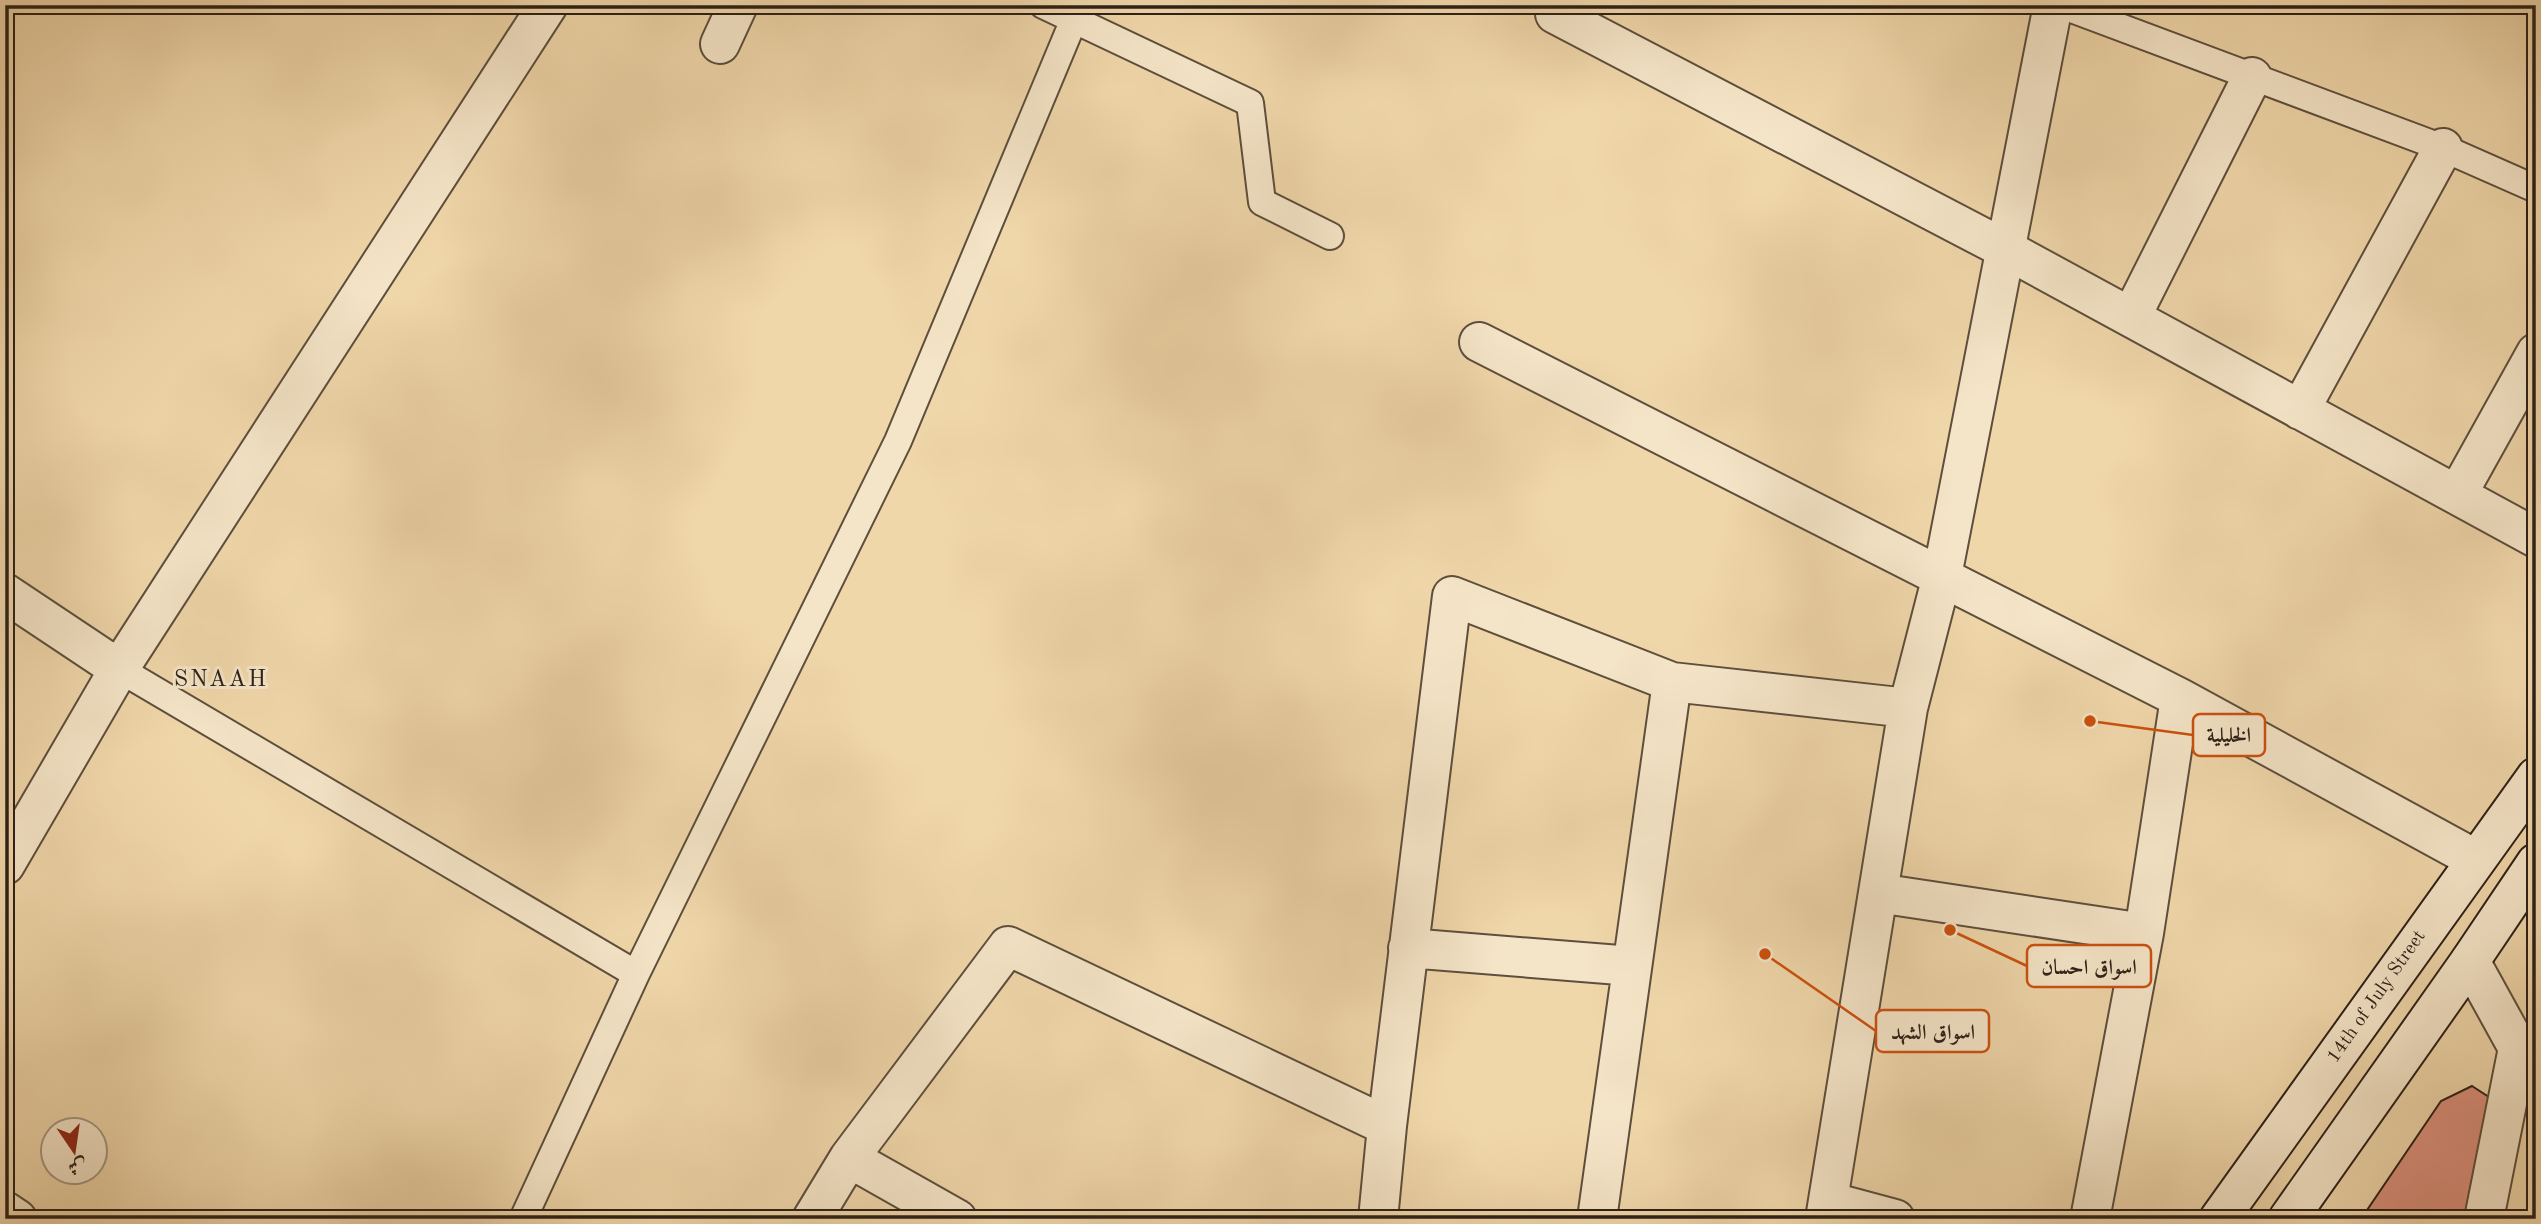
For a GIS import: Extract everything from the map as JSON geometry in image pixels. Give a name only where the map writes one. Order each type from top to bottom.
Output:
[{"type":"street","points":[[5,865],[119,669],[548,5]]},
{"type":"street","points":[[720,44],[738,5]]},
{"type":"street","points":[[1895,1219],[1827,1210],[1908,708],[1942,576],[2053,5]]},
{"type":"street","points":[[1555,14],[2007,250],[2536,538]]},
{"type":"street","points":[[2132,317],[2252,77]]},
{"type":"street","points":[[2300,410],[2443,148]]},
{"type":"street","points":[[1479,342],[2180,698],[2475,859]]},
{"type":"street","points":[[2457,495],[2536,353]]},
{"type":"street","points":[[5,593],[119,669]]},
{"type":"street","points":[[1378,1219],[1451,596],[1672,682],[1908,708]]},
{"type":"street","points":[[1597,1219],[1672,682]]},
{"type":"street","points":[[2090,1219],[2144,933],[2180,698]]},
{"type":"street","name":"14th of July Street","points":[[2219,1219],[2536,777]]},
{"type":"street","points":[[2288,1219],[2536,863]]},
{"type":"street","points":[[1878,893],[2144,933]]},
{"type":"street","points":[[812,1219],[849,1158],[1008,946],[1387,1126]]},
{"type":"street","points":[[1408,948],[1632,966]]},
{"type":"street","points":[[2470,961],[2518,1048],[2484,1219]]},
{"type":"street","points":[[849,1158],[957,1219]]},
{"type":"street","points":[[5,1211],[17,1219]]},
{"type":"lane","points":[[1043,5],[1078,13],[1250,103],[1262,202],[1330,236]]},
{"type":"lane","points":[[2061,5],[2443,148],[2536,189]]},
{"type":"lane","points":[[523,1219],[636,974],[898,441],[1078,13]]},
{"type":"lane","points":[[119,669],[636,974]]},
{"type":"building","points":[[2472,1086],[2498,1103],[2472,1219],[2361,1219],[2441,1101]]},
{"type":"place","name":"الخليلية","points":[[2090,721]]},
{"type":"place","name":"اسواق احسان","points":[[1950,930]]},
{"type":"place","name":"اسواق الشهد","points":[[1765,954]]},
{"type":"district","name":"SNAAH","points":[[221,679]]}]
